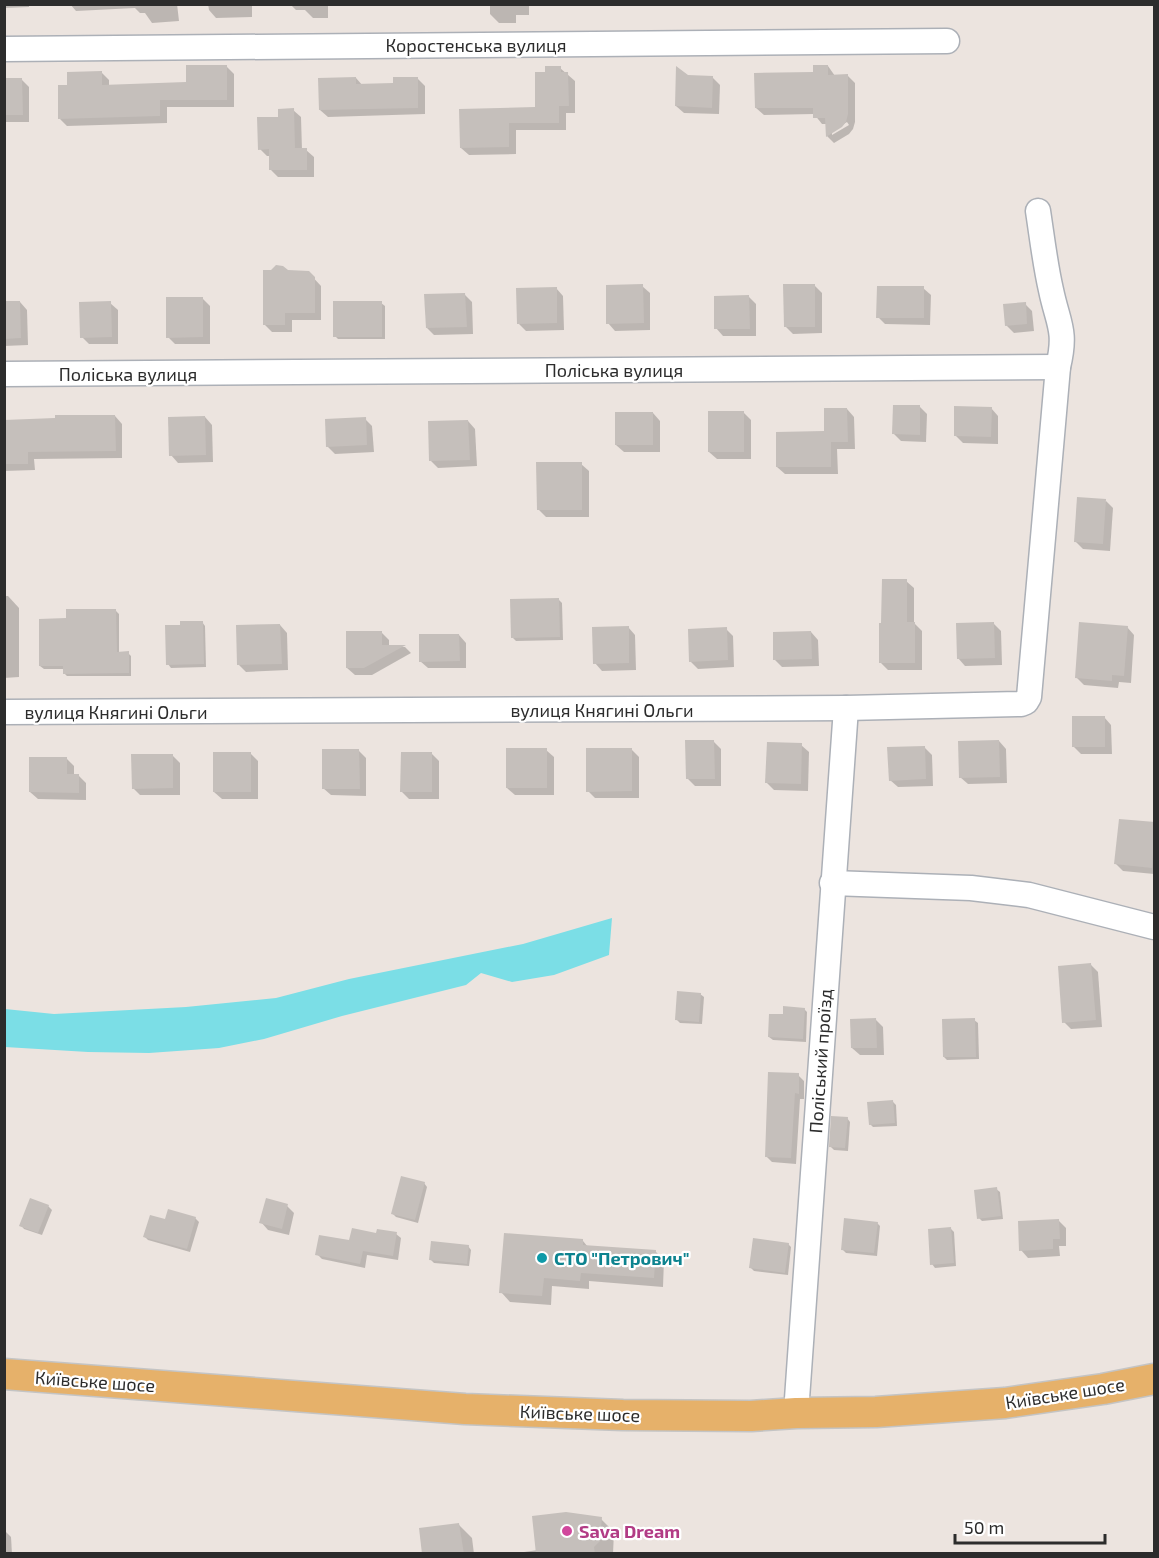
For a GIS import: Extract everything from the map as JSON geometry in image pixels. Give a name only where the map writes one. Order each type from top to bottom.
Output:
[{"type":"main road","name":"Київське шосе","points":[[4,1374],[465,1408],[623,1415],[751,1416],[796,1413],[876,1413],[1005,1403],[1103,1389],[1155,1378]]},
{"type":"street","name":"Коростенська вулиця","points":[[4,49],[947,41]]},
{"type":"street","points":[[1038,212],[1051,290],[1063,333],[1063,346],[1058,367]]},
{"type":"street","name":"Поліська вулиця","points":[[4,374],[1058,367]]},
{"type":"street","name":"вулиця Княгині Ольги","points":[[4,712],[1021,705],[1029,697],[1058,367]]},
{"type":"street","name":"Поліський проїзд","points":[[796,1413],[846,708]]},
{"type":"street","points":[[832,883],[971,888],[1029,895],[1155,927]]},
{"type":"water","points":[[612,918],[609,955],[554,975],[512,982],[481,973],[466,985],[342,1016],[264,1039],[219,1048],[149,1053],[5,1047],[5,1009],[54,1014],[186,1007],[276,998],[349,979],[523,944]]},
{"type":"building","points":[[186,65],[227,65],[227,100],[160,100],[160,116],[58,119],[58,85],[67,85],[67,72],[102,71],[102,85],[186,82]]},
{"type":"building","points":[[813,65],[828,65],[828,75],[848,74],[846,122],[826,137],[825,118],[813,118],[813,108],[755,108],[754,73],[813,72]]},
{"type":"building","points":[[545,66],[561,66],[561,72],[568,72],[569,106],[559,106],[559,123],[509,123],[509,147],[460,148],[459,109],[535,107],[535,72],[545,72]]},
{"type":"building","points":[[676,66],[688,75],[713,76],[712,108],[675,106]]},
{"type":"building","points":[[356,77],[356,84],[393,83],[393,77],[418,77],[418,108],[319,110],[318,78]]},
{"type":"building","points":[[4,78],[22,78],[23,115],[4,115]]},
{"type":"building","points":[[294,108],[295,148],[307,148],[307,170],[269,170],[269,149],[258,150],[257,117],[278,117],[278,109]]},
{"type":"building","points":[[276,265],[288,270],[309,271],[315,277],[315,313],[285,313],[285,325],[263,325],[263,270],[271,270]]},
{"type":"building","points":[[643,284],[644,323],[606,324],[606,285]]},
{"type":"building","points":[[783,284],[815,284],[815,327],[784,327]]},
{"type":"building","points":[[877,286],[924,286],[924,318],[876,318]]},
{"type":"building","points":[[557,287],[557,323],[517,324],[516,288]]},
{"type":"building","points":[[465,293],[467,327],[426,328],[424,294]]},
{"type":"building","points":[[749,295],[750,329],[714,329],[714,296]]},
{"type":"building","points":[[166,297],[203,297],[203,337],[166,338]]},
{"type":"building","points":[[4,301],[20,301],[21,338],[4,339]]},
{"type":"building","points":[[111,301],[112,337],[80,338],[79,302]]},
{"type":"building","points":[[333,301],[382,301],[382,337],[333,337]]},
{"type":"building","points":[[1026,302],[1027,324],[1005,326],[1003,304]]},
{"type":"building","points":[[893,405],[920,405],[920,435],[892,434]]},
{"type":"building","points":[[954,406],[992,407],[991,437],[954,436]]},
{"type":"building","points":[[824,408],[847,408],[848,442],[831,442],[831,467],[776,467],[776,432],[824,431]]},
{"type":"building","points":[[708,411],[744,411],[744,452],[708,452]]},
{"type":"building","points":[[615,412],[653,412],[653,445],[615,445]]},
{"type":"building","points":[[55,415],[115,415],[116,451],[28,452],[28,464],[4,464],[4,420],[55,418]]},
{"type":"building","points":[[205,416],[206,455],[169,456],[168,417]]},
{"type":"building","points":[[366,417],[367,445],[326,447],[325,419]]},
{"type":"building","points":[[468,420],[470,460],[429,461],[428,421]]},
{"type":"building","points":[[536,462],[582,462],[582,510],[537,510]]},
{"type":"building","points":[[1077,497],[1106,499],[1103,544],[1074,542]]},
{"type":"building","points":[[882,579],[907,579],[907,622],[915,622],[915,663],[879,663]]},
{"type":"building","points":[[559,598],[560,637],[511,638],[510,599]]},
{"type":"building","points":[[66,609],[116,609],[117,652],[129,651],[129,673],[63,674],[63,666],[39,666],[39,619],[66,618]]},
{"type":"building","points":[[180,621],[203,621],[204,664],[166,665],[165,625],[180,625]]},
{"type":"building","points":[[994,622],[995,658],[957,659],[956,623]]},
{"type":"building","points":[[1079,622],[1128,626],[1124,676],[1112,675],[1112,681],[1075,678]]},
{"type":"building","points":[[280,624],[282,664],[237,665],[236,625]]},
{"type":"building","points":[[629,626],[629,663],[593,664],[592,627]]},
{"type":"building","points":[[727,627],[728,660],[689,662],[688,629]]},
{"type":"building","points":[[346,631],[382,631],[382,645],[406,645],[364,668],[346,668]]},
{"type":"building","points":[[811,631],[812,659],[773,660],[773,632]]},
{"type":"building","points":[[419,634],[459,634],[460,661],[419,662]]},
{"type":"building","points":[[1072,716],[1105,716],[1105,747],[1072,747]]},
{"type":"building","points":[[685,740],[714,740],[715,779],[686,779]]},
{"type":"building","points":[[999,740],[1000,777],[959,778],[958,741]]},
{"type":"building","points":[[767,742],[802,743],[801,784],[765,783]]},
{"type":"building","points":[[925,746],[926,779],[889,781],[887,747]]},
{"type":"building","points":[[506,748],[547,748],[547,788],[506,788]]},
{"type":"building","points":[[586,748],[632,748],[632,791],[586,792]]},
{"type":"building","points":[[322,749],[359,749],[360,789],[322,789]]},
{"type":"building","points":[[213,752],[251,752],[251,792],[213,792]]},
{"type":"building","points":[[401,752],[432,752],[432,792],[400,792]]},
{"type":"building","points":[[131,754],[173,754],[173,788],[132,789]]},
{"type":"building","points":[[29,757],[67,757],[67,774],[79,774],[79,793],[29,792]]},
{"type":"building","points":[[1119,819],[1155,822],[1152,868],[1114,864]]},
{"type":"building","points":[[1091,963],[1096,1020],[1062,1023],[1058,966]]},
{"type":"building","points":[[677,991],[701,993],[699,1022],[675,1020]]},
{"type":"building","points":[[783,1006],[805,1008],[803,1039],[768,1037],[769,1014],[783,1014]]},
{"type":"building","points":[[876,1018],[877,1048],[851,1048],[850,1019]]},
{"type":"building","points":[[975,1018],[976,1057],[943,1057],[942,1019]]},
{"type":"building","points":[[768,1072],[799,1073],[799,1094],[795,1093],[791,1158],[765,1157]]},
{"type":"building","points":[[893,1100],[895,1123],[869,1125],[867,1102]]},
{"type":"building","points":[[831,1116],[848,1117],[845,1148],[829,1147]]},
{"type":"building","points":[[401,1176],[425,1182],[415,1220],[391,1214]]},
{"type":"building","points":[[997,1187],[1001,1216],[977,1219],[974,1190]]},
{"type":"building","points":[[30,1198],[49,1205],[38,1233],[19,1226]]},
{"type":"building","points":[[266,1198],[288,1204],[282,1229],[259,1223]]},
{"type":"building","points":[[168,1209],[196,1217],[187,1249],[143,1237],[150,1215],[165,1219]]},
{"type":"building","points":[[844,1218],[878,1222],[874,1253],[841,1250]]},
{"type":"building","points":[[1059,1219],[1060,1239],[1053,1239],[1053,1249],[1019,1251],[1018,1221]]},
{"type":"building","points":[[951,1227],[954,1263],[930,1265],[928,1229]]},
{"type":"building","points":[[352,1228],[376,1233],[377,1229],[397,1232],[393,1256],[363,1251],[360,1264],[315,1255],[319,1235],[349,1240]]},
{"type":"building","name":"СТО \"Петрович\"","points":[[504,1233],[583,1239],[583,1245],[656,1250],[654,1278],[581,1273],[580,1281],[544,1278],[542,1296],[499,1293]]},
{"type":"building","points":[[753,1238],[789,1243],[785,1273],[749,1268]]},
{"type":"building","points":[[431,1241],[469,1245],[467,1264],[429,1260]]},
{"type":"building","name":"Sava Dream","points":[[566,1512],[602,1517],[600,1541],[594,1547],[595,1554],[536,1554],[532,1516]]},
{"type":"building","points":[[459,1523],[464,1554],[422,1554],[419,1528]]},
{"type":"place","name":"СТО \"Петрович\"","points":[[542,1258]]},
{"type":"place","name":"Sava Dream","points":[[567,1531]]}]
